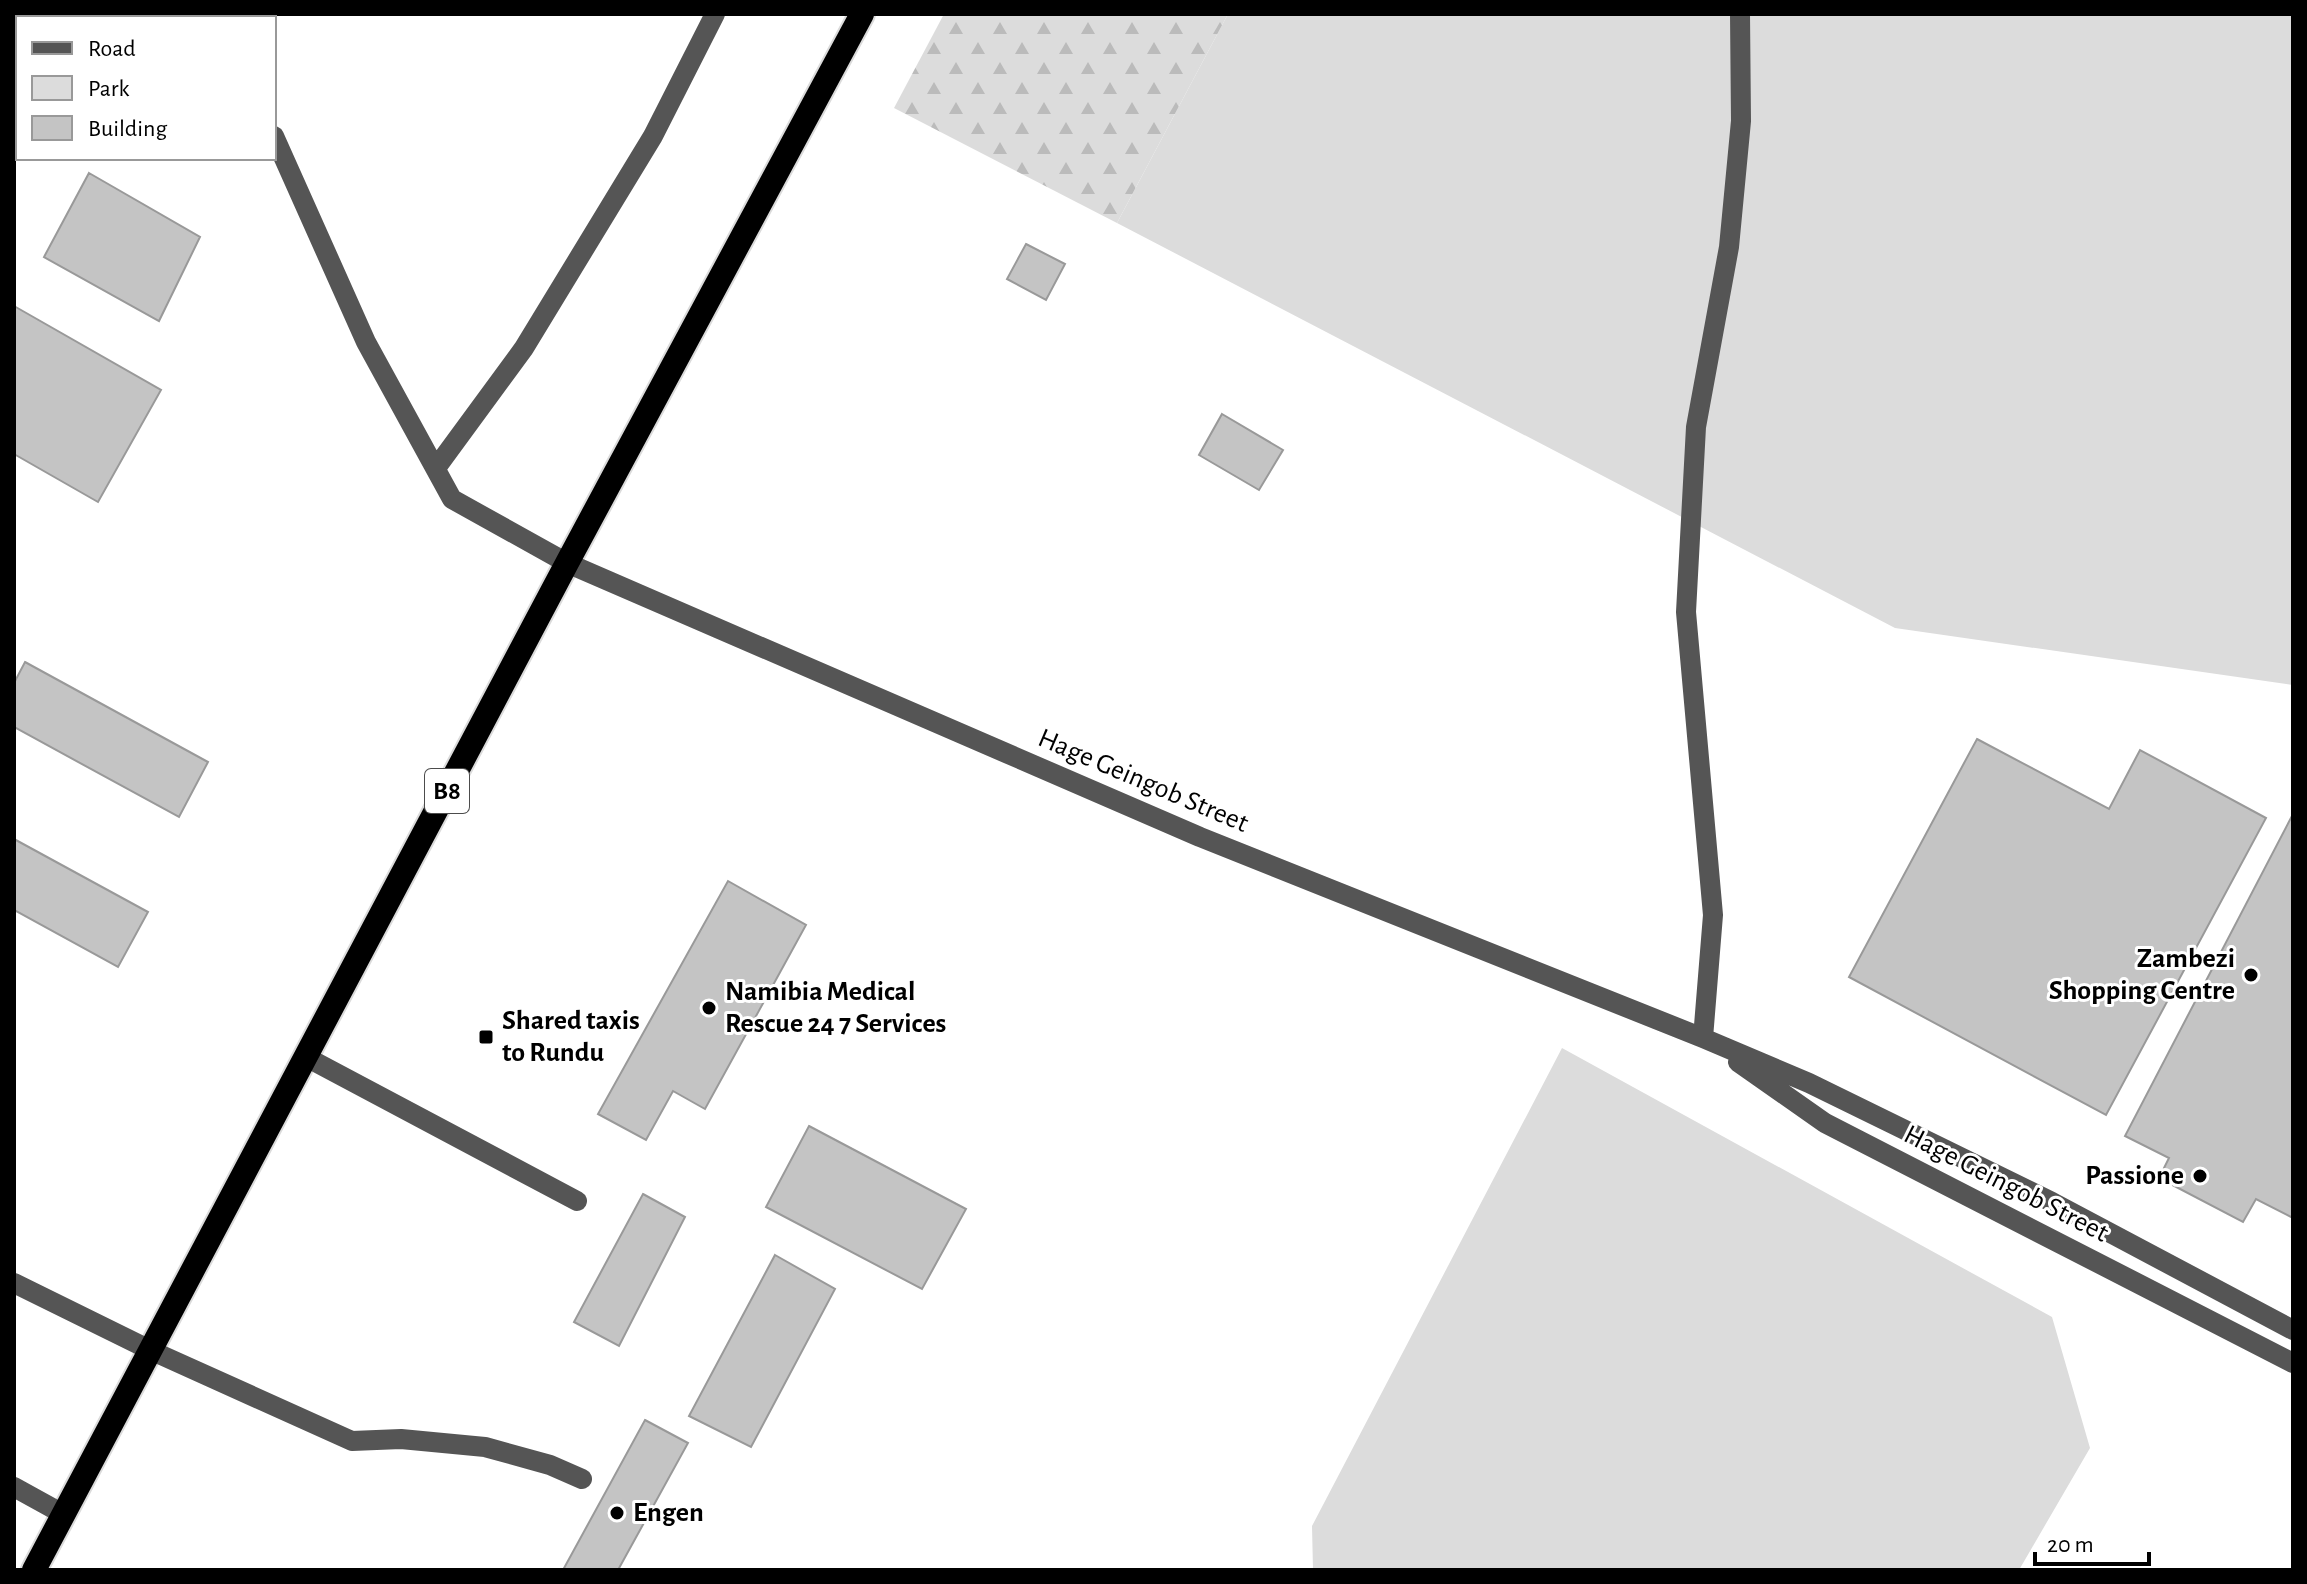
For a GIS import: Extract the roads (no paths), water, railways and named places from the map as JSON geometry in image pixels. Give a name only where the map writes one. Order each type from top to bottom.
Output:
[{"type":"highway","name":"B8","points":[[34,1570],[567,563],[862,14]]},
{"type":"street","points":[[436,468],[524,348],[653,136],[715,14]]},
{"type":"street","points":[[1703,1038],[1713,915],[1686,612],[1696,427],[1729,247],[1741,121],[1740,14]]},
{"type":"street","name":"Hage Geingob Street","points":[[276,140],[366,342],[452,499],[567,563],[1200,837],[1809,1083],[2052,1202],[2293,1330]]},
{"type":"street","name":"Hage Geingob Street","points":[[1703,1038],[1825,1123],[2293,1363]]},
{"type":"street","points":[[306,1057],[577,1201]]},
{"type":"street","points":[[14,1283],[150,1350],[352,1441],[401,1439],[485,1447],[550,1465],[582,1479]]},
{"type":"street","points":[[14,1487],[63,1514]]},
{"type":"place","name":"Zambezi Shopping Centre","points":[[2251,975]]},
{"type":"place","name":"Namibia Medical Rescue 24 7 Services","points":[[709,1008]]},
{"type":"place","name":"Shared taxis to Rundu","points":[[486,1037]]},
{"type":"place","name":"Passione","points":[[2200,1176]]},
{"type":"place","name":"Engen","points":[[617,1513]]}]
